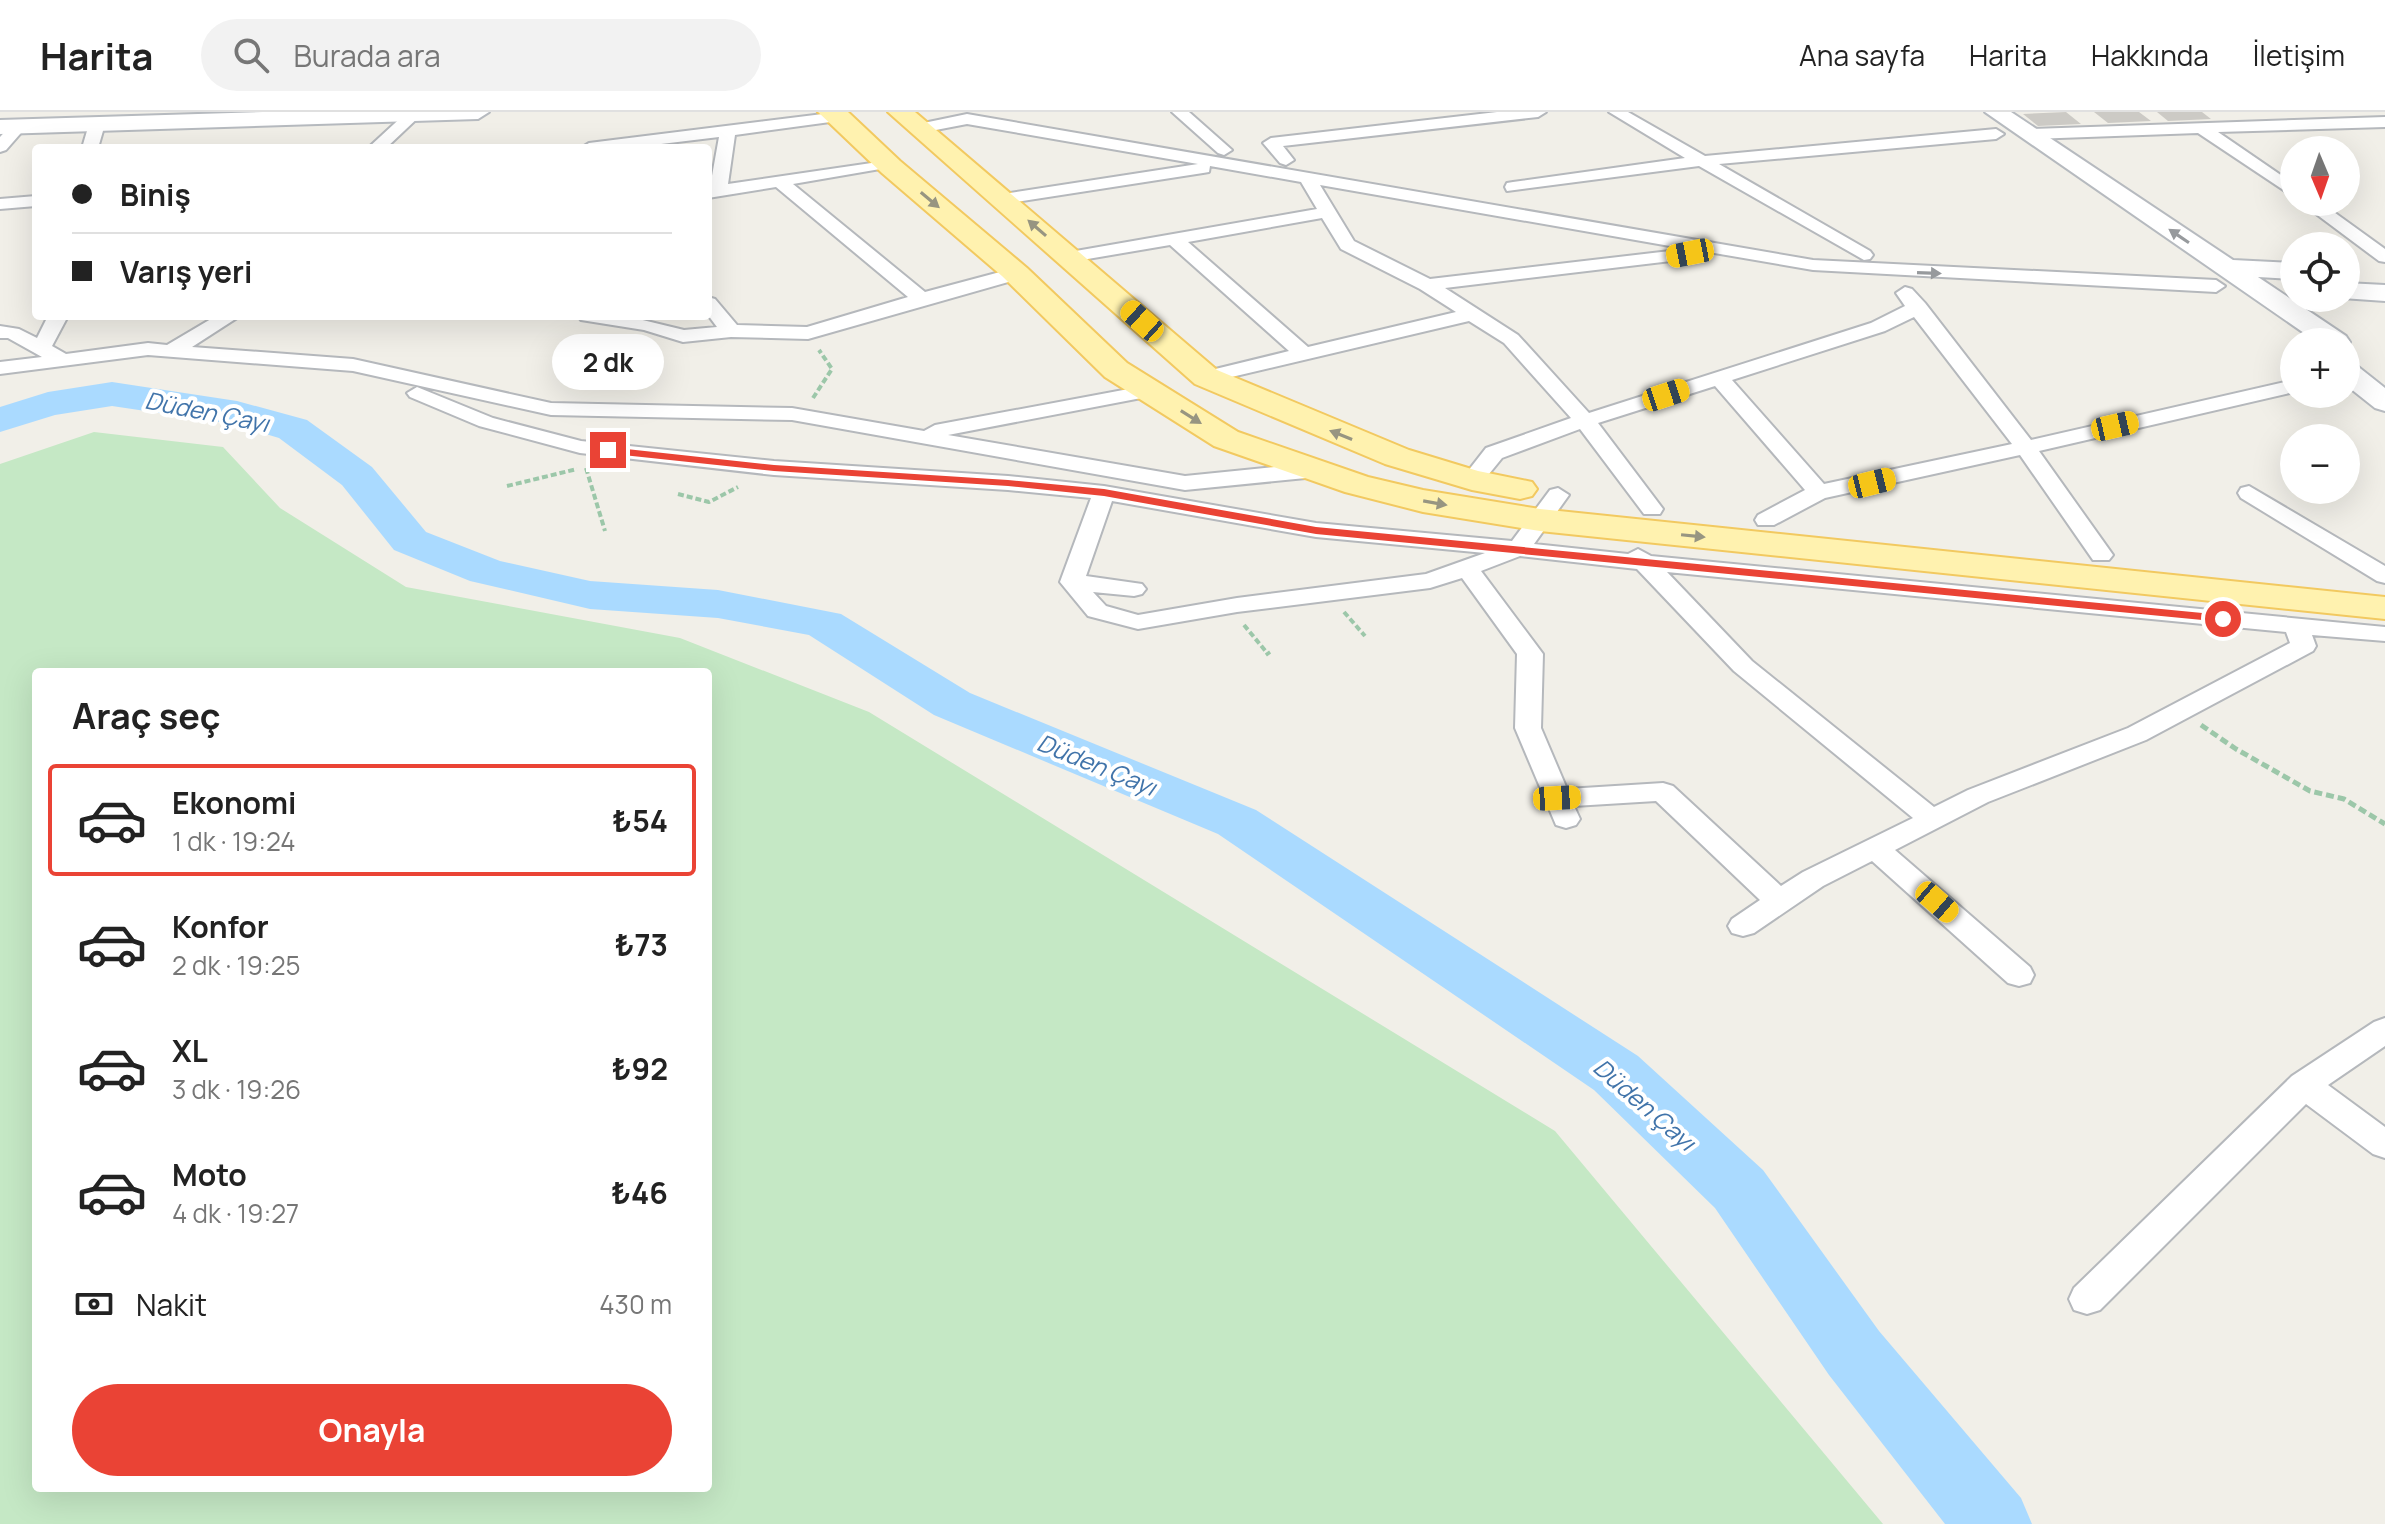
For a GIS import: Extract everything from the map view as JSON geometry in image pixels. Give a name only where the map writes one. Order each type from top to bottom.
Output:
[{"type":"main road","points":[[835,114],[886,163],[1017,274],[1116,370],[1226,439],[1357,485],[1423,501],[1549,508],[1652,509],[2385,585]]},
{"type":"main road","points":[[910,120],[1206,377],[1397,457],[1549,508],[1610,527],[2385,608]]},
{"type":"street","points":[[0,147],[10,126],[478,112]]},
{"type":"street","points":[[1007,112],[1307,177],[1813,265],[1888,271],[2221,277],[2280,272]]},
{"type":"street","points":[[1180,112],[1226,157]]},
{"type":"street","points":[[1286,160],[1271,143],[1538,112]]},
{"type":"street","points":[[1617,112],[1864,255]]},
{"type":"street","points":[[1964,112],[2029,134],[2221,277],[2284,328]]},
{"type":"street","points":[[2362,112],[2382,123]]},
{"type":"street","points":[[622,144],[835,114]]},
{"type":"street","points":[[409,137],[413,115]]},
{"type":"street","points":[[380,144],[413,115]]},
{"type":"street","points":[[910,120],[973,116],[1226,157],[1286,160],[1761,244],[1864,255],[2188,267],[2253,287],[2280,288]]},
{"type":"street","points":[[1513,187],[1996,123],[2188,267]]},
{"type":"street","points":[[2029,134],[2382,123]]},
{"type":"street","points":[[91,144],[97,124]]},
{"type":"street","points":[[2201,128],[2280,182]]},
{"type":"street","points":[[728,131],[713,192],[886,163]]},
{"type":"street","points":[[1003,199],[1226,157]]},
{"type":"street","points":[[1307,177],[1347,245],[1427,285],[1511,339],[1585,421],[1652,509]]},
{"type":"street","points":[[779,181],[922,299]]},
{"type":"street","points":[[0,204],[32,201]]},
{"type":"street","points":[[1070,257],[1327,212]]},
{"type":"street","points":[[2334,216],[2376,240],[2385,257]]},
{"type":"street","points":[[1174,239],[1304,354]]},
{"type":"street","points":[[1427,285],[1675,256],[1702,248]]},
{"type":"street","points":[[1888,271],[2025,447],[2101,555]]},
{"type":"street","points":[[614,320],[647,325],[683,336],[731,331],[808,333],[1015,274]]},
{"type":"street","points":[[2360,274],[2385,275]]},
{"type":"street","points":[[2253,287],[2315,328]]},
{"type":"street","points":[[2360,292],[2385,293]]},
{"type":"street","points":[[1472,480],[1494,453],[1512,444],[1878,327],[1918,307]]},
{"type":"street","points":[[712,310],[731,331]]},
{"type":"street","points":[[1206,377],[1473,314]]},
{"type":"street","points":[[41,349],[56,320]]},
{"type":"street","points":[[171,351],[223,320]]},
{"type":"street","points":[[647,325],[670,320]]},
{"type":"street","points":[[0,332],[12,333],[63,360]]},
{"type":"street","points":[[0,368],[148,349],[353,365],[551,409],[802,416],[1185,483],[1316,470]]},
{"type":"street","points":[[353,365],[486,422],[583,457],[1008,483],[1104,493],[1316,530],[1643,561],[1862,586],[2385,634]]},
{"type":"street","points":[[2360,369],[2385,374]]},
{"type":"street","points":[[1719,378],[1819,492]]},
{"type":"street","points":[[2360,379],[2385,402]]},
{"type":"street","points":[[1766,520],[1819,492],[1872,483],[2280,389]]},
{"type":"street","points":[[910,435],[1150,391]]},
{"type":"street","points":[[1072,582],[1104,493]]},
{"type":"street","points":[[2249,493],[2385,576]]},
{"type":"street","points":[[1072,582],[1097,611],[1138,622],[1228,606],[1430,581],[1518,549],[1549,508]]},
{"type":"street","points":[[1610,527],[1743,666],[1932,819]]},
{"type":"street","points":[[1466,567],[1530,654],[1528,728],[1562,809],[1663,792],[1780,902]]},
{"type":"street","points":[[1072,582],[1134,589]]},
{"type":"street","points":[[1743,926],[1813,879],[1978,796],[2137,734],[2304,646],[2296,626]]},
{"type":"street","points":[[1875,848],[2019,975]]},
{"type":"street","points":[[2087,1299],[2304,1085],[2385,1030]]},
{"type":"street","points":[[2304,1085],[2385,1145]]},
{"type":"path","points":[[802,416],[832,369],[808,333]]},
{"type":"path","points":[[507,486],[583,457],[605,531]]},
{"type":"path","points":[[678,494],[709,502],[774,468]]},
{"type":"path","points":[[1228,606],[1269,655]]},
{"type":"path","points":[[2181,711],[2236,749],[2310,791],[2344,799],[2385,824]]},
{"type":"green space","points":[[94,432],[223,447],[280,508],[406,587],[680,638],[869,712],[1555,1131],[1883,1524],[0,1524],[0,464]]},
{"type":"building","points":[[2066,112],[2081,124],[2038,126],[2023,114]]},
{"type":"building","points":[[2094,112],[2139,112],[2151,121],[2108,123]]},
{"type":"building","points":[[2157,112],[2202,112],[2211,119],[2168,121]]},
{"type":"waterway","name":"Düden Çayı","points":[[0,420],[48,404],[112,394],[237,413],[293,429],[357,476],[410,541],[486,571],[590,595],[718,604],[824,624],[952,704],[1237,822],[1616,1073],[1739,1189],[1854,1353],[1993,1524]]},
{"type":"route","points":[[608,450],[774,468],[1008,483],[1104,493],[1316,530],[1862,586],[2223,619]]}]
